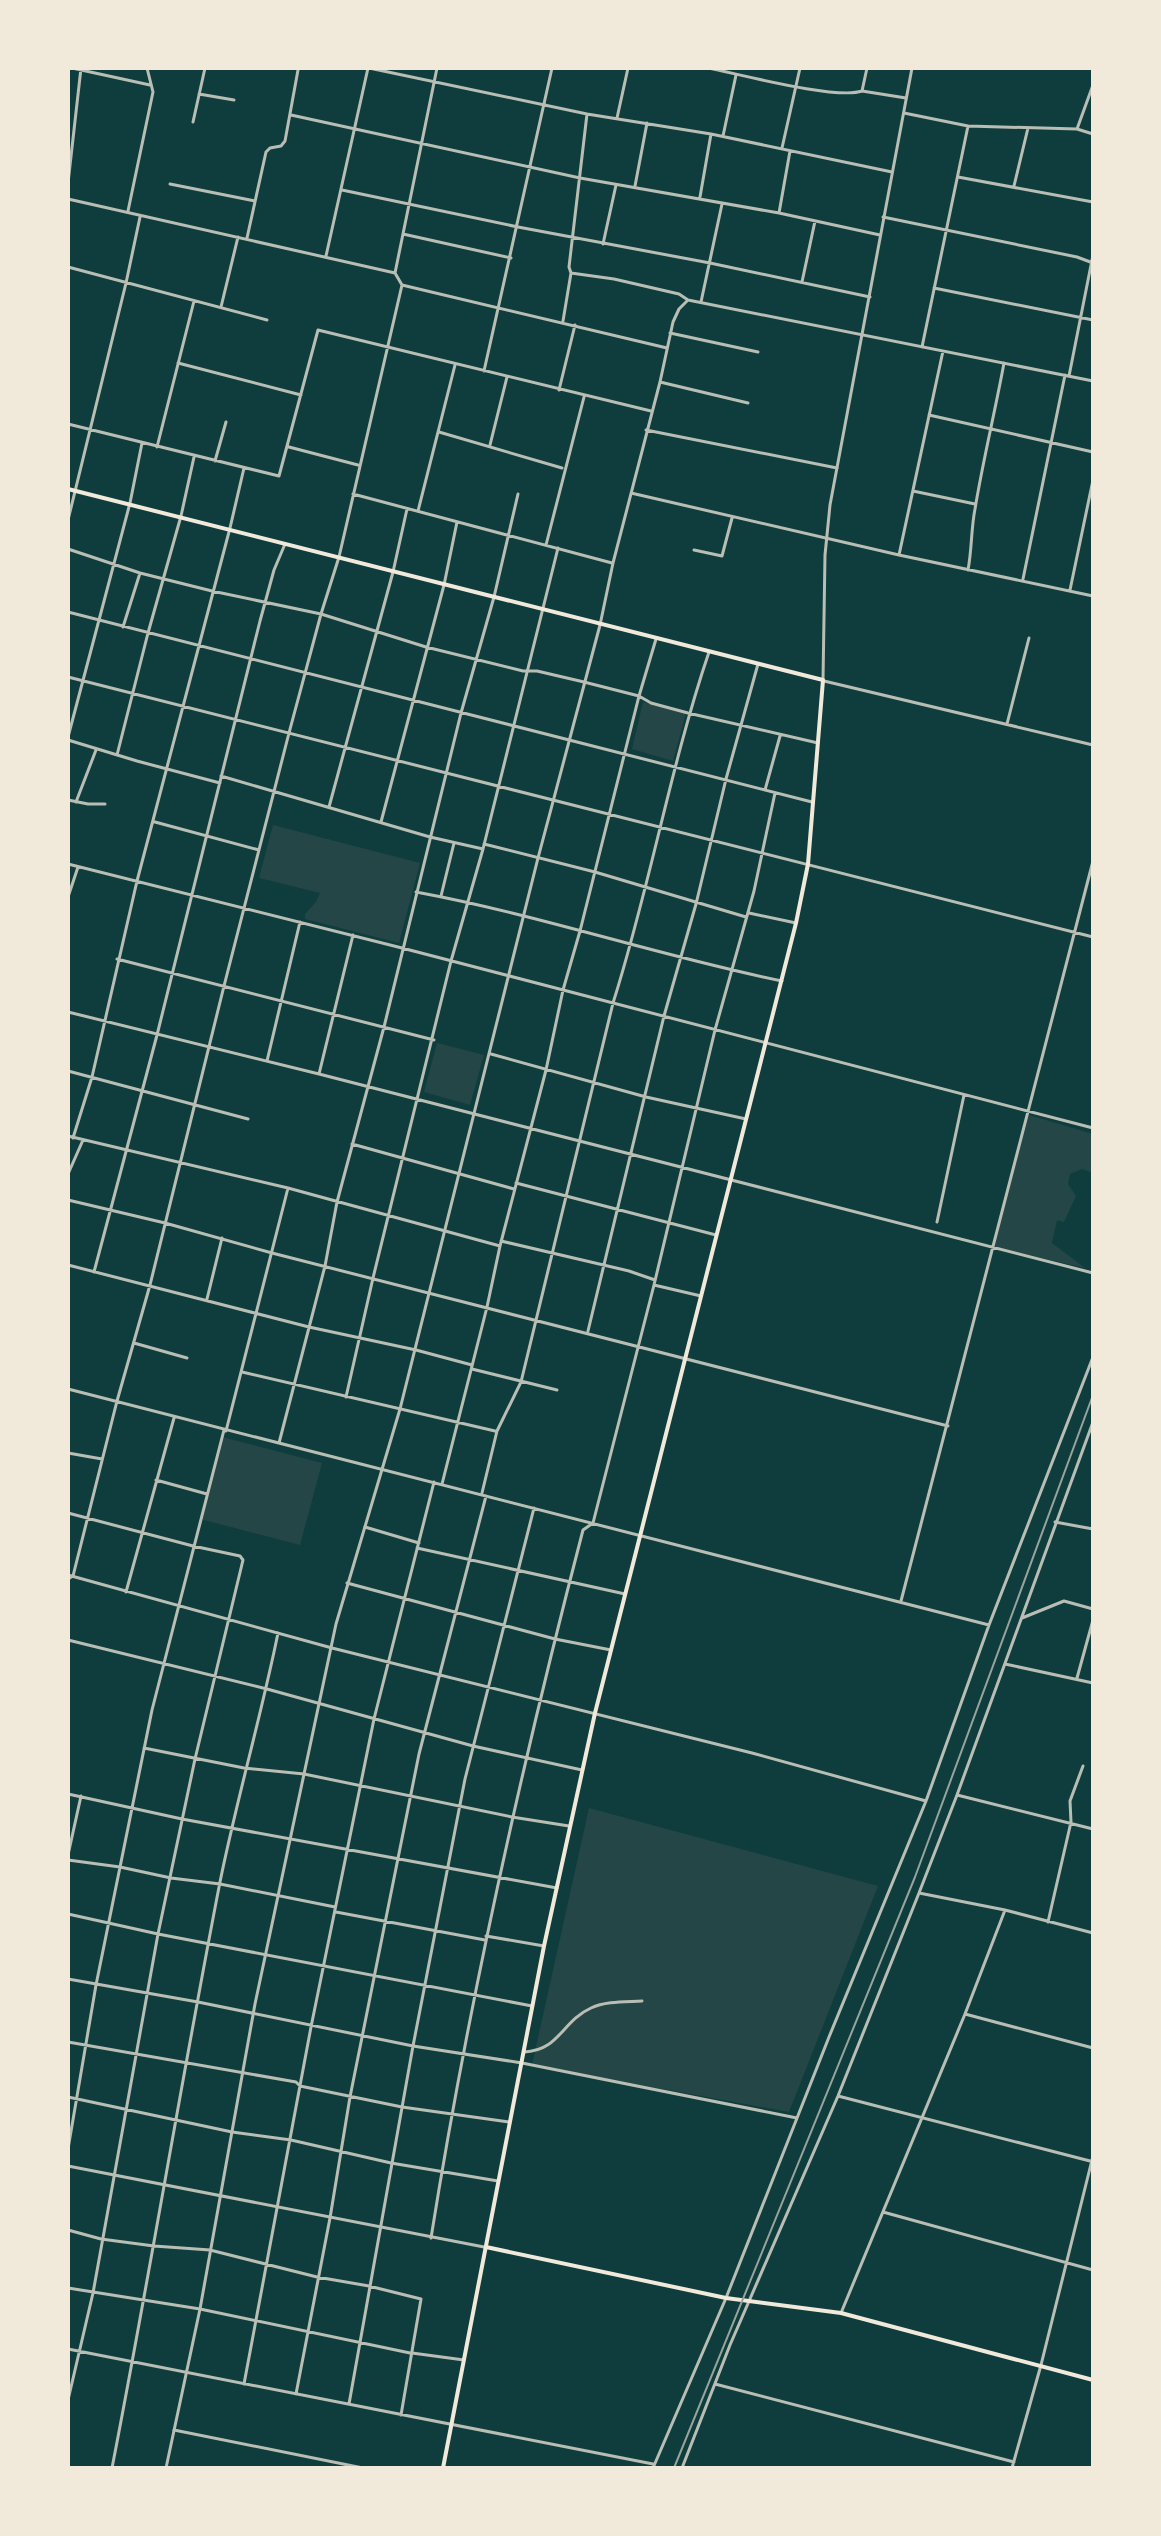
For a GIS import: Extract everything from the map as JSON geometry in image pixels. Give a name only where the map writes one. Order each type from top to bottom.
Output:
[{"type":"main road","points":[[68,489],[823,680],[815,802],[808,864],[796,923],[569,1826],[443,2468]]},
{"type":"main road","points":[[486,2247],[715,2296],[841,2313],[1093,2380]]},
{"type":"street","points":[[72,68],[150,85]]},
{"type":"street","points":[[128,211],[152,97],[147,68]]},
{"type":"street","points":[[193,122],[205,68]]},
{"type":"street","points":[[326,257],[368,68],[587,114],[723,136],[892,172]]},
{"type":"street","points":[[437,68],[395,273],[402,285],[339,557],[305,671],[150,1285],[70,1577],[228,1621],[752,1753],[926,1801]]},
{"type":"street","points":[[484,371],[552,68]]},
{"type":"street","points":[[617,118],[628,68]]},
{"type":"street","points":[[708,68],[797,86],[906,98]]},
{"type":"street","points":[[782,148],[800,68]]},
{"type":"street","points":[[862,91],[867,68]]},
{"type":"street","points":[[912,68],[826,537],[823,680],[1093,745]]},
{"type":"street","points":[[68,183],[81,69]]},
{"type":"street","points":[[247,238],[266,152],[283,144],[298,70]]},
{"type":"street","points":[[723,136],[736,75]]},
{"type":"street","points":[[1077,129],[1093,85]]},
{"type":"street","points":[[199,94],[234,100]]},
{"type":"street","points":[[904,113],[968,126],[1077,129],[1093,134]]},
{"type":"street","points":[[563,321],[571,273],[569,267],[587,114]]},
{"type":"street","points":[[291,115],[580,178],[779,213],[880,235]]},
{"type":"street","points":[[635,186],[647,122]]},
{"type":"street","points":[[922,347],[968,126]]},
{"type":"street","points":[[1014,186],[1028,128]]},
{"type":"street","points":[[68,129],[74,131]]},
{"type":"street","points":[[700,198],[711,134]]},
{"type":"street","points":[[779,213],[790,151]]},
{"type":"street","points":[[958,177],[1093,202]]},
{"type":"street","points":[[603,244],[617,183]]},
{"type":"street","points":[[170,184],[255,201]]},
{"type":"street","points":[[342,190],[870,297]]},
{"type":"street","points":[[68,199],[395,273]]},
{"type":"street","points":[[701,302],[722,203]]},
{"type":"street","points":[[68,520],[140,216]]},
{"type":"street","points":[[883,217],[1092,262]]},
{"type":"street","points":[[802,282],[815,221]]},
{"type":"street","points":[[403,234],[511,258]]},
{"type":"street","points":[[220,308],[238,237]]},
{"type":"street","points":[[1022,580],[1093,255]]},
{"type":"street","points":[[68,267],[267,320]]},
{"type":"street","points":[[571,273],[614,279],[679,294],[688,300],[1093,381]]},
{"type":"street","points":[[402,285],[667,348]]},
{"type":"street","points":[[934,288],[1093,320]]},
{"type":"street","points":[[166,2468],[200,2309],[253,2014],[318,1704],[347,1583],[416,1350],[538,858],[600,625],[670,333],[675,316],[688,300]]},
{"type":"street","points":[[157,447],[194,301]]},
{"type":"street","points":[[559,390],[575,325]]},
{"type":"street","points":[[68,424],[279,476],[318,330],[651,411]]},
{"type":"street","points":[[670,333],[758,352]]},
{"type":"street","points":[[899,555],[943,351]]},
{"type":"street","points":[[178,363],[301,395]]},
{"type":"street","points":[[968,570],[975,504],[1004,363]]},
{"type":"street","points":[[418,511],[455,365]]},
{"type":"street","points":[[490,445],[507,377]]},
{"type":"street","points":[[660,382],[748,403]]},
{"type":"street","points":[[546,545],[584,396]]},
{"type":"street","points":[[929,415],[1093,452]]},
{"type":"street","points":[[215,461],[226,422]]},
{"type":"street","points":[[646,430],[837,468]]},
{"type":"street","points":[[439,432],[564,468]]},
{"type":"street","points":[[142,443],[130,503],[68,738],[96,750],[220,783]]},
{"type":"street","points":[[289,447],[360,466]]},
{"type":"street","points":[[117,755],[194,456]]},
{"type":"street","points":[[244,468],[117,959],[92,1077],[71,1137],[181,1161],[444,1230],[603,1265],[702,1296]]},
{"type":"street","points":[[1070,591],[1093,480]]},
{"type":"street","points":[[913,491],[975,504]]},
{"type":"street","points":[[631,493],[1093,596]]},
{"type":"street","points":[[353,494],[613,563]]},
{"type":"street","points":[[279,1443],[325,1266],[337,1202],[518,494]]},
{"type":"street","points":[[329,807],[393,572],[407,509]]},
{"type":"street","points":[[1087,514],[1093,515]]},
{"type":"street","points":[[694,550],[723,555],[732,517]]},
{"type":"street","points":[[381,822],[444,585],[457,522]]},
{"type":"street","points":[[94,1272],[274,570],[285,544]]},
{"type":"street","points":[[346,1397],[451,961],[484,846],[558,548]]},
{"type":"street","points":[[68,549],[162,579],[321,614],[426,647],[584,682],[688,713],[818,743]]},
{"type":"street","points":[[123,627],[140,573]]},
{"type":"street","points":[[68,612],[815,802]]},
{"type":"street","points":[[1007,724],[1029,638]]},
{"type":"street","points":[[442,1484],[500,1243],[546,1070],[563,990],[656,639]]},
{"type":"street","points":[[296,2394],[350,2097],[437,1675],[470,1561],[497,1431],[521,1382],[613,1003],[646,889],[688,713],[709,652]]},
{"type":"street","points":[[587,1332],[664,1016],[758,664]]},
{"type":"street","points":[[68,677],[1093,937]]},
{"type":"street","points":[[765,790],[780,735]]},
{"type":"street","points":[[76,802],[96,750]]},
{"type":"street","points":[[221,776],[430,837],[484,846],[595,872],[696,904],[796,923]]},
{"type":"street","points":[[431,2238],[486,1938],[539,1700],[583,1530],[593,1523],[775,793]]},
{"type":"street","points":[[68,800],[105,804]]},
{"type":"street","points":[[154,822],[259,850]]},
{"type":"street","points":[[441,896],[454,843]]},
{"type":"street","points":[[901,1601],[1093,861]]},
{"type":"street","points":[[68,864],[1093,1128]]},
{"type":"street","points":[[68,897],[78,867]]},
{"type":"street","points":[[416,892],[469,902],[681,958],[782,981]]},
{"type":"street","points":[[267,1061],[300,922]]},
{"type":"street","points":[[319,1074],[353,935]]},
{"type":"street","points":[[117,959],[434,1040]]},
{"type":"street","points":[[68,1012],[1093,1273]]},
{"type":"street","points":[[491,1054],[646,1097],[746,1119]]},
{"type":"street","points":[[68,1071],[248,1119]]},
{"type":"street","points":[[937,1222],[964,1095]]},
{"type":"street","points":[[68,1174],[83,1140]]},
{"type":"street","points":[[352,1144],[514,1189]]},
{"type":"street","points":[[516,1183],[716,1235]]},
{"type":"street","points":[[68,2149],[96,1985],[144,1748],[193,1546],[258,1312],[288,1188]]},
{"type":"street","points":[[68,1200],[948,1426]]},
{"type":"street","points":[[207,1299],[222,1238]]},
{"type":"street","points":[[68,1265],[309,1327],[416,1350],[557,1390]]},
{"type":"street","points":[[134,1343],[187,1358]]},
{"type":"street","points":[[68,2349],[653,2466],[726,2298],[926,1801],[989,1625],[1093,1357]]},
{"type":"street","points":[[242,1372],[497,1431]]},
{"type":"street","points":[[68,1389],[989,1625]]},
{"type":"street","points":[[126,1592],[174,1417]]},
{"type":"street","points":[[682,2468],[749,2301],[838,2096],[954,1804],[1093,1422]]},
{"type":"street","points":[[68,1453],[102,1459]]},
{"type":"street","points":[[156,1480],[207,1494]]},
{"type":"street","points":[[244,2384],[346,1849],[387,1661],[434,1482]]},
{"type":"street","points":[[349,2404],[459,1806],[534,1508]]},
{"type":"street","points":[[68,1513],[240,1556],[243,1560],[195,1759],[158,1934],[93,2293],[68,2400]]},
{"type":"street","points":[[1055,1522],[1093,1529]]},
{"type":"street","points":[[365,1527],[419,1543]]},
{"type":"street","points":[[417,1548],[626,1594]]},
{"type":"street","points":[[347,1583],[555,1639],[611,1650]]},
{"type":"street","points":[[1021,1619],[1064,1601],[1093,1609]]},
{"type":"street","points":[[1077,1679],[1093,1620]]},
{"type":"street","points":[[112,2468],[220,1884],[244,1768],[267,1689],[278,1633]]},
{"type":"street","points":[[68,1640],[267,1689],[473,1746],[582,1770]]},
{"type":"street","points":[[1005,1664],[1093,1683]]},
{"type":"street","points":[[144,1748],[244,1768],[304,1774],[569,1826]]},
{"type":"street","points":[[1048,1922],[1071,1822],[1070,1801],[1083,1766]]},
{"type":"street","points":[[68,1794],[182,1819],[557,1888]]},
{"type":"street","points":[[957,1795],[1093,1829]]},
{"type":"street","points":[[82,1796],[68,1855],[171,1878],[279,1896],[435,1931],[544,1946]]},
{"type":"street","points":[[919,1893],[1005,1910],[1093,1933]]},
{"type":"street","points":[[841,2313],[1005,1910]]},
{"type":"street","points":[[68,1914],[532,2006]]},
{"type":"street","points":[[68,1979],[413,2046],[522,2063],[797,2118]]},
{"type":"street","points":[[524,2052],[537,2052],[549,2046],[569,2024],[595,2006],[642,2001]]},
{"type":"street","points":[[965,2014],[1093,2048]]},
{"type":"street","points":[[68,2042],[243,2071],[402,2107],[509,2122]]},
{"type":"street","points":[[838,2096],[1092,2162]]},
{"type":"street","points":[[68,2097],[232,2132],[291,2140],[391,2163],[498,2181]]},
{"type":"street","points":[[1012,2468],[1093,2156]]},
{"type":"street","points":[[68,2166],[486,2247]]},
{"type":"street","points":[[883,2212],[1093,2270]]},
{"type":"street","points":[[68,2230],[101,2239],[210,2250],[421,2299],[401,2415]]},
{"type":"street","points":[[68,2288],[200,2309],[359,2343],[464,2360]]},
{"type":"street","points":[[715,2384],[1014,2462]]},
{"type":"street","points":[[174,2430],[363,2468]]},
{"type":"shaded area","points":[[643,702],[686,713],[673,761],[632,749]]},
{"type":"shaded area","points":[[273,825],[420,863],[399,943],[305,919],[305,914],[320,893],[259,878]]},
{"type":"shaded area","points":[[437,1043],[484,1055],[470,1105],[424,1092]]},
{"type":"shaded area","points":[[1029,1115],[1093,1134],[1093,1173],[1082,1169],[1070,1174],[1068,1184],[1076,1196],[1064,1222],[1057,1220],[1052,1243],[1085,1268],[993,1247]]},
{"type":"shaded area","points":[[222,1437],[322,1463],[300,1545],[200,1519]]},
{"type":"shaded area","points":[[589,1808],[878,1886],[789,2112],[532,2065]]},
{"type":"railway","points":[[674,2468],[915,1877],[1093,1395]]}]
